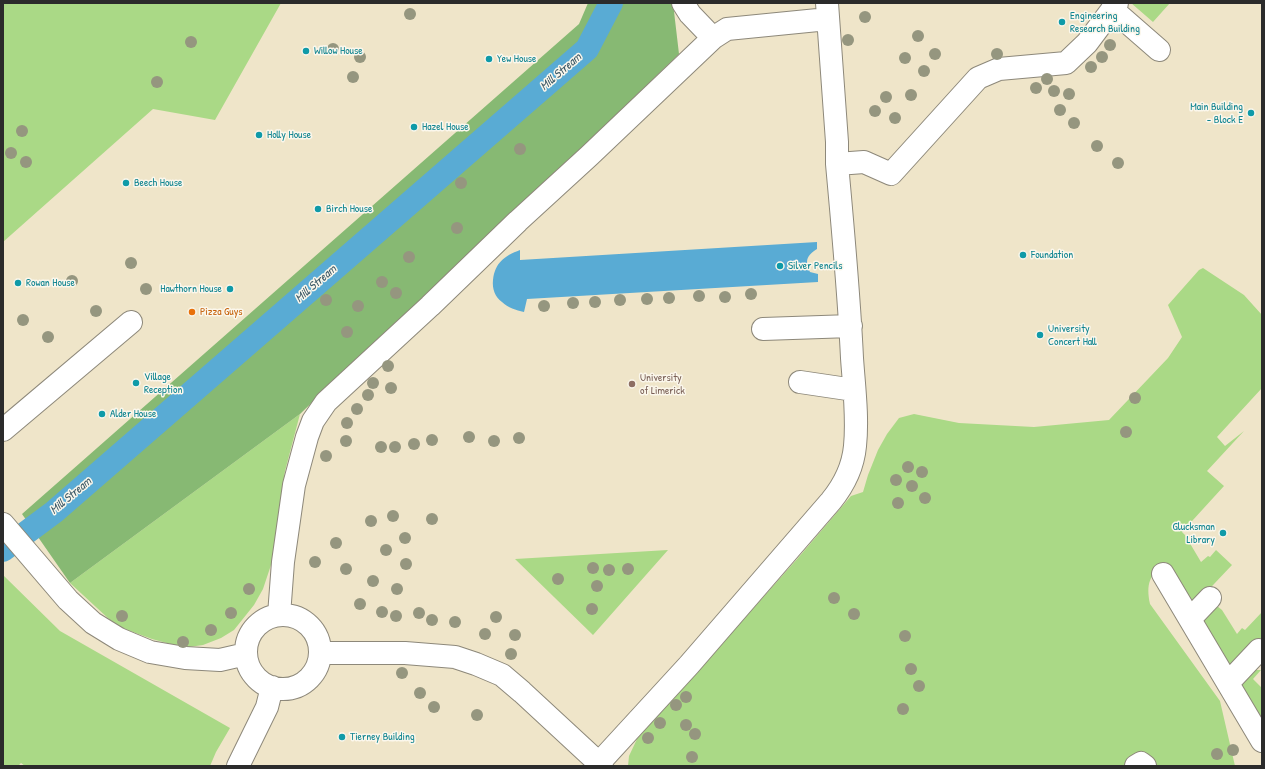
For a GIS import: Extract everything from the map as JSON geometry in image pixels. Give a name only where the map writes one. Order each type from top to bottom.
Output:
[{"type":"street","points":[[683,3],[690,14],[713,38]]},
{"type":"street","points":[[837,164],[864,162],[891,174],[978,78],[999,69],[1066,63],[1087,43],[1115,6],[1159,50]]},
{"type":"street","points":[[279,615],[283,562],[294,485],[309,431],[313,421],[326,402],[430,306],[518,221],[713,38],[727,29],[828,11],[837,142],[837,164],[851,326],[856,420],[855,448],[849,473],[842,487],[689,665],[600,765],[502,675],[476,664],[455,657],[405,653],[320,653]]},
{"type":"street","points":[[3,430],[131,322]]},
{"type":"street","points":[[763,329],[851,326]]},
{"type":"street","points":[[800,382],[854,390]]},
{"type":"street","points":[[3,524],[68,600],[93,623],[119,639],[150,652],[185,658],[220,660],[246,654]]},
{"type":"street","points":[[1163,574],[1262,741]]},
{"type":"street","points":[[1190,619],[1210,598]]},
{"type":"street","points":[[279,615],[291,616],[303,621],[312,629],[318,640],[320,653],[318,664],[312,674],[304,682],[294,687],[284,689],[272,687],[262,683],[254,675],[248,665],[246,654],[247,643],[251,633],[258,624],[268,618],[279,615]]},
{"type":"street","points":[[1228,683],[1260,650]]},
{"type":"street","points":[[238,766],[267,707],[272,687]]},
{"type":"street","points":[[1136,766],[1141,763],[1145,766]]},
{"type":"green space","points":[[3,3],[281,3],[215,120],[153,109],[3,242]]},
{"type":"green space","points":[[588,3],[673,3],[679,54],[476,250],[374,343],[300,414],[70,583],[22,514],[579,24]]},
{"type":"green space","points":[[1131,3],[1170,3],[1153,22]]},
{"type":"green space","points":[[1203,268],[1244,295],[1262,315],[1262,388],[1217,437],[1225,446],[1244,431],[1207,471],[1224,486],[1182,532],[1201,562],[1208,556],[1210,557],[1216,550],[1232,565],[1196,603],[1187,604],[1166,562],[1152,576],[1148,591],[1150,604],[1220,701],[1235,766],[628,766],[629,756],[637,739],[798,558],[851,496],[863,492],[878,450],[887,434],[899,418],[914,414],[959,423],[1034,427],[1109,420],[1168,358],[1182,337],[1168,305],[1199,270]]},
{"type":"green space","points":[[300,414],[285,471],[272,562],[263,589],[254,605],[234,630],[221,638],[203,645],[189,647],[174,645],[152,639],[122,628],[110,620],[70,583]]},
{"type":"green space","points":[[668,550],[593,635],[515,559]]},
{"type":"green space","points":[[3,575],[60,631],[230,728],[216,752],[210,766],[25,766],[21,763],[18,766],[3,766]]},
{"type":"green space","points":[[1217,606],[1222,610],[1237,634],[1242,628],[1245,630],[1262,612],[1262,637],[1234,667],[1228,668],[1202,619]]},
{"type":"green space","points":[[1252,670],[1261,670],[1253,679],[1262,688],[1262,731],[1238,679]]},
{"type":"water","points":[[817,242],[817,249],[809,256],[807,265],[810,272],[818,274],[818,282],[527,299],[524,312],[504,304],[494,292],[493,287],[494,274],[498,265],[509,255],[520,250],[520,260]]},
{"type":"waterway","name":"Mill Stream","points":[[3,550],[54,512],[587,49],[611,3]]},
{"type":"place","name":"Engineering Research Building","points":[[1062,22]]},
{"type":"place","name":"Willow House","points":[[306,51]]},
{"type":"place","name":"Yew House","points":[[489,59]]},
{"type":"place","name":"Main Building - Block E","points":[[1251,113]]},
{"type":"place","name":"Hazel House","points":[[414,127]]},
{"type":"place","name":"Holly House","points":[[259,135]]},
{"type":"place","name":"Beech House","points":[[126,183]]},
{"type":"place","name":"Birch House","points":[[318,209]]},
{"type":"place","name":"Foundation","points":[[1023,255]]},
{"type":"place","name":"Silver Pencils","points":[[780,266]]},
{"type":"place","name":"Rowan House","points":[[18,283]]},
{"type":"place","name":"Hawthorn House","points":[[230,289]]},
{"type":"place","name":"Pizza Guys","points":[[192,312]]},
{"type":"place","name":"University Concert Hall","points":[[1040,335]]},
{"type":"place","name":"Village Reception","points":[[136,383]]},
{"type":"place","name":"University of Limerick","points":[[632,384]]},
{"type":"place","name":"Alder House","points":[[102,414]]},
{"type":"place","name":"Glucksman Library","points":[[1223,533]]},
{"type":"place","name":"Tierney Building","points":[[342,737]]}]
